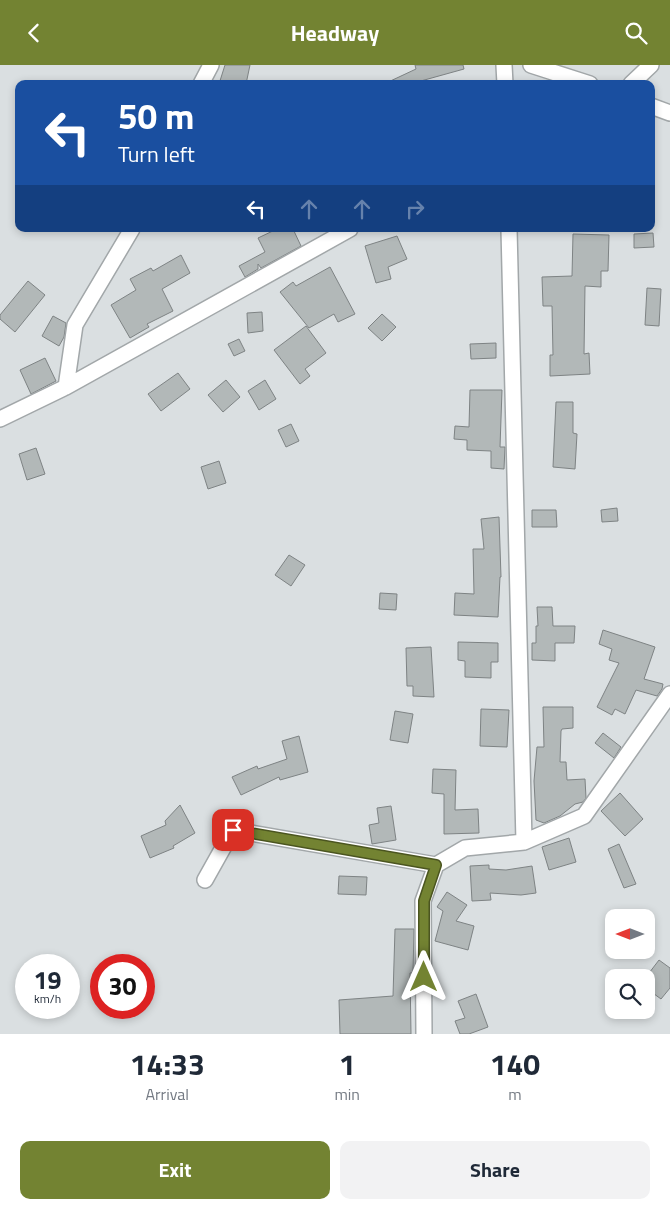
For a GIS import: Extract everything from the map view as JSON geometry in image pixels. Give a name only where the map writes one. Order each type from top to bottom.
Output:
[{"type":"street","points":[[203,80],[211,65]]},
{"type":"street","points":[[504,65],[505,80]]},
{"type":"street","points":[[531,65],[578,80]]},
{"type":"street","points":[[635,80],[651,65]]},
{"type":"street","points":[[655,107],[670,113]]},
{"type":"street","points":[[66,387],[76,325],[130,232]]},
{"type":"street","points":[[0,419],[66,387],[345,232]]},
{"type":"street","points":[[509,232],[524,842]]},
{"type":"street","points":[[205,880],[233,830],[436,865],[465,848],[524,842],[584,816],[670,694]]},
{"type":"street","points":[[424,1034],[424,901],[436,865]]},
{"type":"building","points":[[225,65],[250,65],[247,80],[220,80]]},
{"type":"building","points":[[415,65],[463,65],[464,69],[424,80],[393,80],[416,69]]},
{"type":"building","points":[[271,232],[294,232],[301,246],[261,268],[258,264],[258,269],[245,277],[239,266],[265,252],[258,238]]},
{"type":"building","points":[[653,233],[654,247],[634,248],[634,234]]},
{"type":"building","points":[[573,234],[609,235],[608,271],[601,271],[601,287],[585,286],[584,354],[589,353],[590,374],[550,376],[550,355],[553,355],[552,306],[543,306],[542,277],[572,276]]},
{"type":"building","points":[[397,236],[407,259],[388,267],[391,279],[376,283],[365,246]]},
{"type":"building","points":[[181,255],[190,273],[162,289],[173,311],[147,324],[149,327],[130,338],[111,305],[136,290],[130,279],[151,268],[153,271]]},
{"type":"building","points":[[330,267],[355,314],[338,322],[334,314],[309,328],[280,292],[293,282],[296,286]]},
{"type":"building","points":[[28,281],[45,295],[15,332],[0,319],[0,315]]},
{"type":"building","points":[[647,288],[661,289],[659,326],[645,325]]},
{"type":"building","points":[[262,312],[263,331],[248,333],[247,313]]},
{"type":"building","points":[[382,314],[396,327],[382,341],[368,328]]},
{"type":"building","points":[[53,316],[66,323],[64,337],[59,346],[42,336]]},
{"type":"building","points":[[306,326],[326,353],[305,369],[310,376],[300,384],[274,350]]},
{"type":"building","points":[[239,339],[245,351],[234,356],[228,344]]},
{"type":"building","points":[[496,343],[496,358],[471,359],[470,344]]},
{"type":"building","points":[[45,358],[56,381],[31,394],[20,370]]},
{"type":"building","points":[[178,373],[190,389],[161,411],[148,394]]},
{"type":"building","points":[[226,380],[240,397],[223,412],[208,395]]},
{"type":"building","points":[[265,380],[276,399],[259,410],[248,391]]},
{"type":"building","points":[[470,390],[502,390],[500,447],[505,447],[504,469],[491,468],[491,451],[467,450],[467,440],[454,439],[455,426],[469,427]]},
{"type":"building","points":[[556,402],[573,402],[573,433],[577,434],[575,469],[553,467]]},
{"type":"building","points":[[291,424],[299,441],[286,447],[278,430]]},
{"type":"building","points":[[36,448],[45,474],[27,480],[19,454]]},
{"type":"building","points":[[219,461],[226,483],[208,489],[201,467]]},
{"type":"building","points":[[617,508],[618,521],[602,522],[601,510]]},
{"type":"building","points":[[532,510],[556,510],[557,527],[532,527]]},
{"type":"building","points":[[499,517],[501,577],[498,617],[454,615],[455,593],[474,594],[473,549],[484,549],[481,519]]},
{"type":"building","points":[[289,555],[305,565],[291,586],[275,575]]},
{"type":"building","points":[[380,593],[397,594],[396,610],[379,609]]},
{"type":"building","points":[[537,607],[552,607],[553,626],[575,626],[574,643],[555,643],[555,661],[532,660],[532,643],[536,643],[536,626],[538,626]]},
{"type":"building","points":[[603,630],[655,647],[644,679],[663,684],[662,689],[657,696],[636,690],[625,714],[615,709],[612,715],[597,707],[619,663],[609,660],[612,649],[599,644]]},
{"type":"building","points":[[458,642],[498,643],[498,662],[491,662],[491,678],[465,677],[465,661],[458,660]]},
{"type":"building","points":[[431,647],[434,697],[413,696],[413,686],[407,686],[406,648]]},
{"type":"building","points":[[543,707],[573,707],[573,728],[562,729],[561,731],[560,762],[566,762],[567,780],[585,779],[586,798],[583,802],[575,804],[560,816],[544,823],[536,820],[534,781],[537,747],[544,747]]},
{"type":"building","points":[[481,709],[509,710],[507,747],[480,746]]},
{"type":"building","points":[[395,711],[413,714],[408,743],[390,740]]},
{"type":"building","points":[[603,733],[621,747],[614,758],[595,743]]},
{"type":"building","points":[[299,736],[308,772],[280,780],[279,777],[241,795],[232,777],[257,766],[258,769],[287,759],[282,741]]},
{"type":"building","points":[[433,769],[456,770],[455,810],[478,809],[479,833],[444,834],[444,794],[432,793]]},
{"type":"building","points":[[620,793],[643,819],[625,836],[601,811]]},
{"type":"building","points":[[180,805],[195,833],[173,846],[174,848],[150,858],[141,836],[166,825],[165,821]]},
{"type":"building","points":[[391,806],[396,840],[372,844],[369,825],[379,823],[377,808]]},
{"type":"building","points":[[569,838],[576,862],[549,870],[542,847]]},
{"type":"building","points":[[619,844],[636,884],[624,888],[608,849]]},
{"type":"building","points":[[489,865],[489,869],[506,870],[532,866],[536,893],[521,895],[490,893],[491,900],[472,901],[470,866]]},
{"type":"building","points":[[339,876],[367,877],[366,895],[338,894]]},
{"type":"building","points":[[447,892],[467,905],[456,921],[474,926],[468,950],[435,941],[443,911],[437,907]]},
{"type":"building","points":[[395,929],[414,929],[413,973],[410,973],[411,1034],[340,1034],[339,1000],[393,996]]},
{"type":"building","points":[[659,960],[670,968],[670,988],[661,999],[655,995],[655,969],[652,969]]},
{"type":"building","points":[[476,994],[488,1027],[469,1034],[460,1034],[455,1021],[465,1018],[458,1001]]},
{"type":"route","points":[[233,830],[436,865],[424,901],[424,977]]}]
